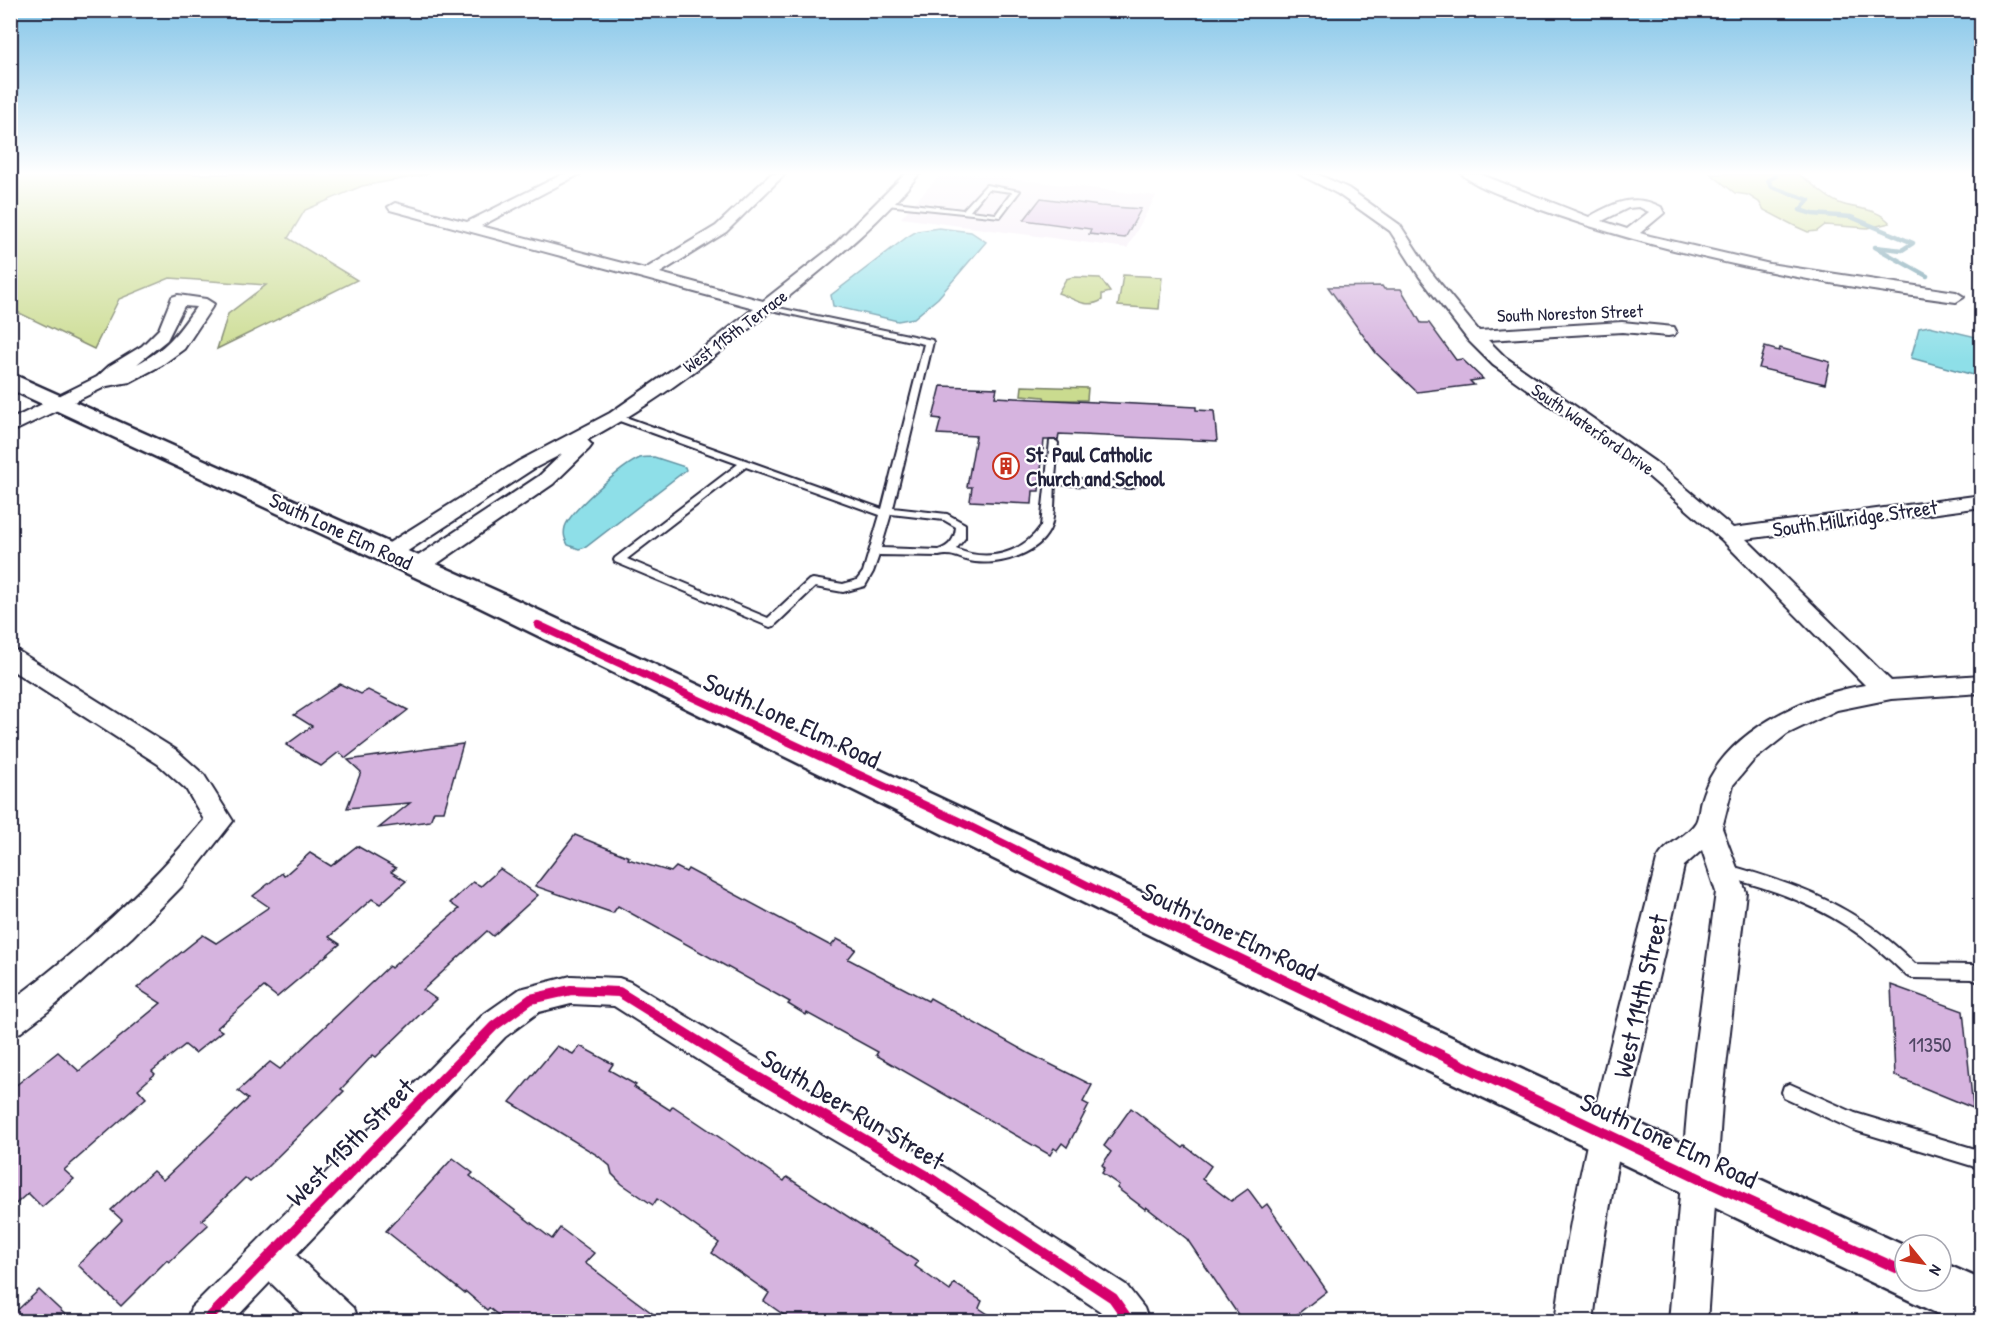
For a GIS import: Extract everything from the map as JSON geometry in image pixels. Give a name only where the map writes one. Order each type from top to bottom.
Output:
[{"type":"street","points":[[501,236],[767,307]]},
{"type":"street","points":[[645,276],[710,236]]},
{"type":"street","name":"West 115th Terrace","points":[[417,567],[546,480],[609,422],[767,307],[852,236]]},
{"type":"street","name":"South Waterford Drive","points":[[1400,236],[1424,273],[1474,336],[1499,361],[1648,466],[1729,535],[1883,688]]},
{"type":"street","points":[[1644,236],[1770,268],[1956,297]]},
{"type":"street","points":[[10,428],[103,381],[124,378],[156,361],[178,345],[206,304],[178,300],[167,331],[149,350],[110,373],[103,381]]},
{"type":"street","name":"South Noreston Street","points":[[1474,336],[1622,327],[1668,331]]},
{"type":"street","name":"South Lone Elm Road","points":[[10,380],[417,567],[969,826],[1093,889],[1699,1178],[1893,1267]]},
{"type":"street","name":"West 115th Terrace","points":[[389,554],[526,465],[609,422]]},
{"type":"street","name":"South Millridge Street","points":[[1729,535],[1982,501]]},
{"type":"street","points":[[10,657],[167,757],[195,782],[219,821],[185,864],[125,928],[10,1021]]},
{"type":"street","points":[[1688,1322],[1699,1178],[1731,892],[1708,828],[1720,784],[1739,758],[1770,730],[1798,714],[1838,699],[1883,688],[1982,684]]},
{"type":"street","name":"West 114th Street","points":[[1574,1322],[1582,1256],[1607,1134],[1625,1065],[1671,860],[1708,828]]},
{"type":"street","name":"South Deer Run Street","points":[[531,999],[571,990],[619,992],[725,1058],[924,1174],[1113,1298],[1130,1322]]},
{"type":"street","name":"West 115th Street","points":[[205,1322],[494,1026],[531,999]]},
{"type":"street","points":[[268,1255],[339,1322]]},
{"type":"street","points":[[1951,1293],[1982,1307]]},
{"type":"lane","points":[[744,464],[619,560],[770,623],[813,583],[843,588],[861,583],[886,512],[929,342],[767,307]]},
{"type":"lane","points":[[609,422],[886,512],[932,514],[956,521],[961,526],[960,538],[949,550]]},
{"type":"lane","points":[[874,551],[922,553],[949,550],[961,557],[982,559],[1002,557],[1025,550],[1040,538],[1046,526],[1053,443]]},
{"type":"lane","points":[[1050,481],[1131,484]]},
{"type":"lane","points":[[1723,870],[1751,877],[1822,906],[1866,929],[1912,971],[1971,972],[1982,976]]},
{"type":"lane","points":[[1790,1092],[1854,1120],[1982,1160]]},
{"type":"shaded area","points":[[1038,236],[1134,236],[1127,248]]},
{"type":"green space","points":[[11,236],[289,236],[288,238],[357,280],[217,349],[228,314],[266,285],[170,278],[119,299],[94,349],[11,309]]},
{"type":"green space","points":[[1123,275],[1162,277],[1159,309],[1118,306]]},
{"type":"green space","points":[[1100,278],[1110,292],[1102,294],[1102,300],[1090,304],[1058,293],[1066,279]]},
{"type":"green space","points":[[1022,386],[1088,388],[1087,400],[1045,400],[1044,397],[1021,395]]},
{"type":"water","points":[[977,236],[986,242],[938,298],[914,318],[898,321],[833,306],[831,295],[907,237]]},
{"type":"water","points":[[1929,326],[1981,338],[1981,377],[1911,358],[1919,328]]},
{"type":"water","points":[[654,457],[685,467],[686,470],[586,547],[579,549],[568,545],[564,532],[565,527],[576,510],[632,462],[640,458]]},
{"type":"building","points":[[1382,286],[1384,289],[1401,289],[1421,323],[1429,323],[1456,360],[1462,359],[1483,379],[1470,381],[1474,385],[1417,392],[1376,353],[1328,287]]},
{"type":"building","points":[[1765,347],[1779,351],[1780,348],[1830,362],[1825,384],[1759,368]]},
{"type":"building","name":"St. Paul Catholic Church and School","points":[[941,386],[997,388],[995,397],[1196,407],[1196,410],[1214,411],[1217,441],[1059,434],[1058,440],[1044,440],[1039,491],[1033,491],[1032,504],[970,501],[972,487],[967,487],[976,436],[937,434],[941,419],[933,418]]},
{"type":"building","points":[[340,684],[361,694],[368,690],[408,710],[346,758],[339,752],[321,766],[286,745],[312,726],[294,715]]},
{"type":"building","points":[[463,744],[444,811],[434,811],[430,821],[379,828],[410,803],[347,808],[361,772],[348,760]]},
{"type":"building","points":[[575,835],[629,857],[628,859],[671,872],[676,867],[686,872],[688,869],[831,946],[837,939],[856,949],[848,959],[928,1001],[930,998],[1028,1053],[1092,1085],[1083,1102],[1089,1105],[1067,1147],[1062,1143],[1057,1150],[1054,1148],[1050,1155],[876,1055],[878,1052],[807,1013],[806,1015],[788,1004],[790,1002],[618,906],[613,913],[535,886]]},
{"type":"building","points":[[357,846],[396,868],[391,872],[406,881],[380,904],[372,899],[329,937],[340,944],[277,997],[264,987],[217,1028],[222,1031],[195,1053],[185,1045],[152,1071],[155,1074],[138,1089],[146,1098],[64,1170],[74,1179],[42,1207],[28,1193],[10,1209],[10,1090],[58,1052],[79,1071],[161,1003],[137,988],[203,935],[216,943],[269,907],[253,896],[282,873],[284,876],[310,853],[331,866]]},
{"type":"building","points":[[500,869],[538,895],[493,936],[487,931],[423,990],[436,999],[376,1057],[373,1055],[341,1089],[344,1091],[266,1168],[250,1182],[245,1178],[202,1220],[208,1225],[169,1262],[167,1260],[121,1306],[78,1265],[122,1220],[111,1210],[153,1171],[163,1180],[248,1099],[238,1091],[270,1062],[280,1069],[389,966],[391,968],[459,909],[450,903],[473,882],[481,886]]},
{"type":"building","points":[[1891,985],[1963,1011],[1973,1108],[1895,1076]]},
{"type":"building","points":[[557,1046],[573,1054],[580,1046],[613,1064],[609,1070],[636,1085],[634,1087],[670,1110],[673,1106],[784,1181],[787,1177],[918,1262],[915,1266],[950,1291],[954,1283],[982,1301],[979,1308],[1000,1322],[794,1322],[764,1301],[769,1293],[712,1253],[719,1243],[657,1199],[653,1205],[622,1184],[612,1174],[610,1166],[597,1155],[510,1102]]},
{"type":"building","points":[[1131,1108],[1183,1148],[1185,1146],[1211,1166],[1202,1179],[1231,1201],[1248,1189],[1262,1208],[1267,1204],[1327,1291],[1287,1322],[1243,1322],[1187,1239],[1117,1188],[1119,1185],[1102,1173],[1105,1168],[1102,1165],[1111,1152],[1104,1146]]},
{"type":"building","points":[[453,1158],[473,1173],[470,1176],[552,1239],[560,1228],[594,1253],[585,1263],[664,1322],[507,1322],[489,1308],[487,1310],[466,1292],[464,1293],[386,1231]]},
{"type":"building","points":[[39,1290],[73,1322],[10,1322],[10,1317]]},
{"type":"waterway","points":[[1897,236],[1913,243],[1902,250],[1875,247],[1927,276]]},
{"type":"cycle path","points":[[538,625],[969,826],[1093,889],[1699,1178],[1893,1267]]},
{"type":"cycle path","points":[[205,1322],[494,1026],[531,999],[571,990],[619,992],[725,1058],[924,1174],[1113,1298],[1130,1322]]},
{"type":"place","name":"St. Paul Catholic Church and School","points":[[1006,466]]}]
